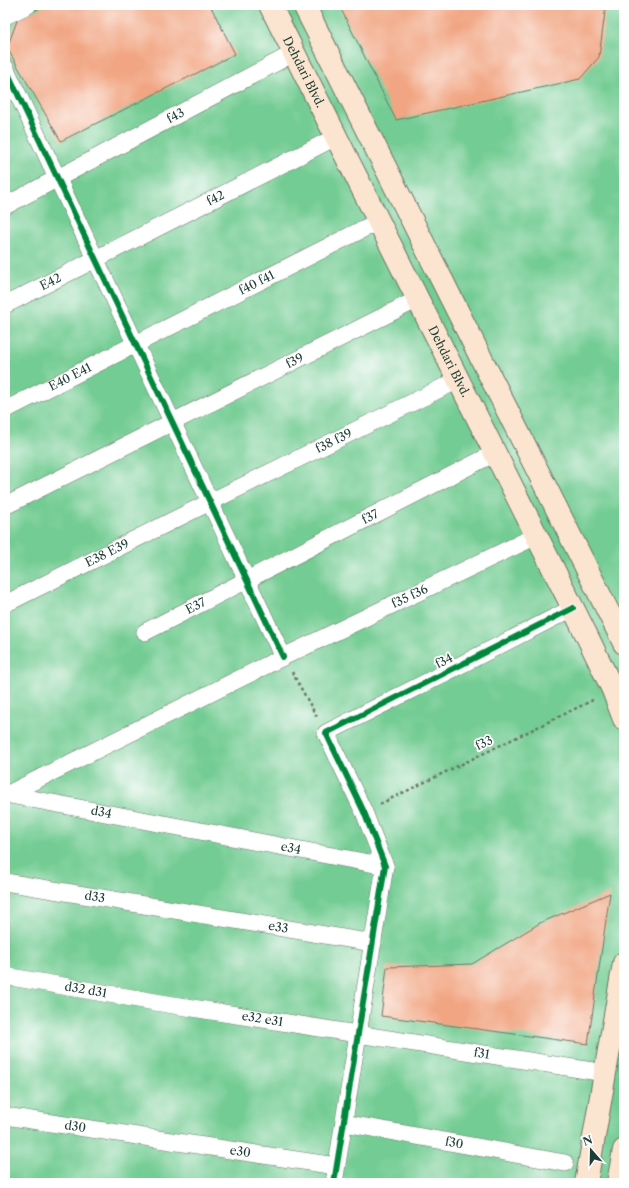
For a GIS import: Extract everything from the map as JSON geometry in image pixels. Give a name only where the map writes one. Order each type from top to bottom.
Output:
[{"type":"main road","name":"Dehdari Blvd.","points":[[270,5],[573,608],[613,690],[624,719]]},
{"type":"main road","points":[[304,5],[624,643]]},
{"type":"main road","points":[[586,1183],[624,963]]},
{"type":"main road","points":[[621,1177],[624,1150]]},
{"type":"street","points":[[5,16],[28,5]]},
{"type":"street","name":"f43","points":[[5,206],[294,54]]},
{"type":"street","points":[[5,68],[283,657]]},
{"type":"street","name":"f42","points":[[96,260],[336,137]]},
{"type":"street","name":"f40 f41","points":[[136,345],[379,221]]},
{"type":"street","name":"E42","points":[[5,305],[96,260]]},
{"type":"street","name":"f39","points":[[5,506],[418,299]]},
{"type":"street","name":"E40 E41","points":[[5,410],[136,345]]},
{"type":"street","name":"f38 f39","points":[[210,502],[458,380]]},
{"type":"street","name":"f37","points":[[246,580],[495,453]]},
{"type":"street","name":"E38 E39","points":[[5,604],[210,502]]},
{"type":"street","name":"f35 f36","points":[[5,799],[283,657],[536,536]]},
{"type":"street","name":"E37","points":[[145,632],[246,580]]},
{"type":"street","name":"f34","points":[[326,733],[573,608]]},
{"type":"street","points":[[326,733],[364,812],[385,866],[334,1183]]},
{"type":"street","name":"d34","points":[[5,799],[196,830]]},
{"type":"street","name":"e34","points":[[196,830],[385,866]]},
{"type":"street","name":"d33","points":[[5,882],[184,912]]},
{"type":"street","name":"e33","points":[[184,912],[373,944]]},
{"type":"street","name":"d32 d31","points":[[5,976],[167,1004]]},
{"type":"street","name":"e32 e31","points":[[167,1004],[358,1034]]},
{"type":"street","name":"f31","points":[[358,1034],[605,1073]]},
{"type":"street","name":"d30","points":[[5,1116],[145,1138]]},
{"type":"street","name":"f30","points":[[344,1123],[565,1163]]},
{"type":"street","name":"e30","points":[[145,1138],[336,1166]]},
{"type":"path","points":[[283,657],[326,733]]},
{"type":"green space","points":[[5,5],[624,5],[624,1183],[5,1183]]},
{"type":"building","points":[[47,5],[210,5],[235,54],[61,141],[7,48],[18,18]]},
{"type":"building","points":[[339,5],[606,5],[599,57],[580,79],[396,120]]},
{"type":"building","points":[[610,893],[588,1044],[381,1016],[387,967],[472,964],[540,923]]},
{"type":"cycle path","points":[[5,67],[283,657]]},
{"type":"cycle path","points":[[334,1183],[385,866],[364,812],[326,733],[573,608]]}]
